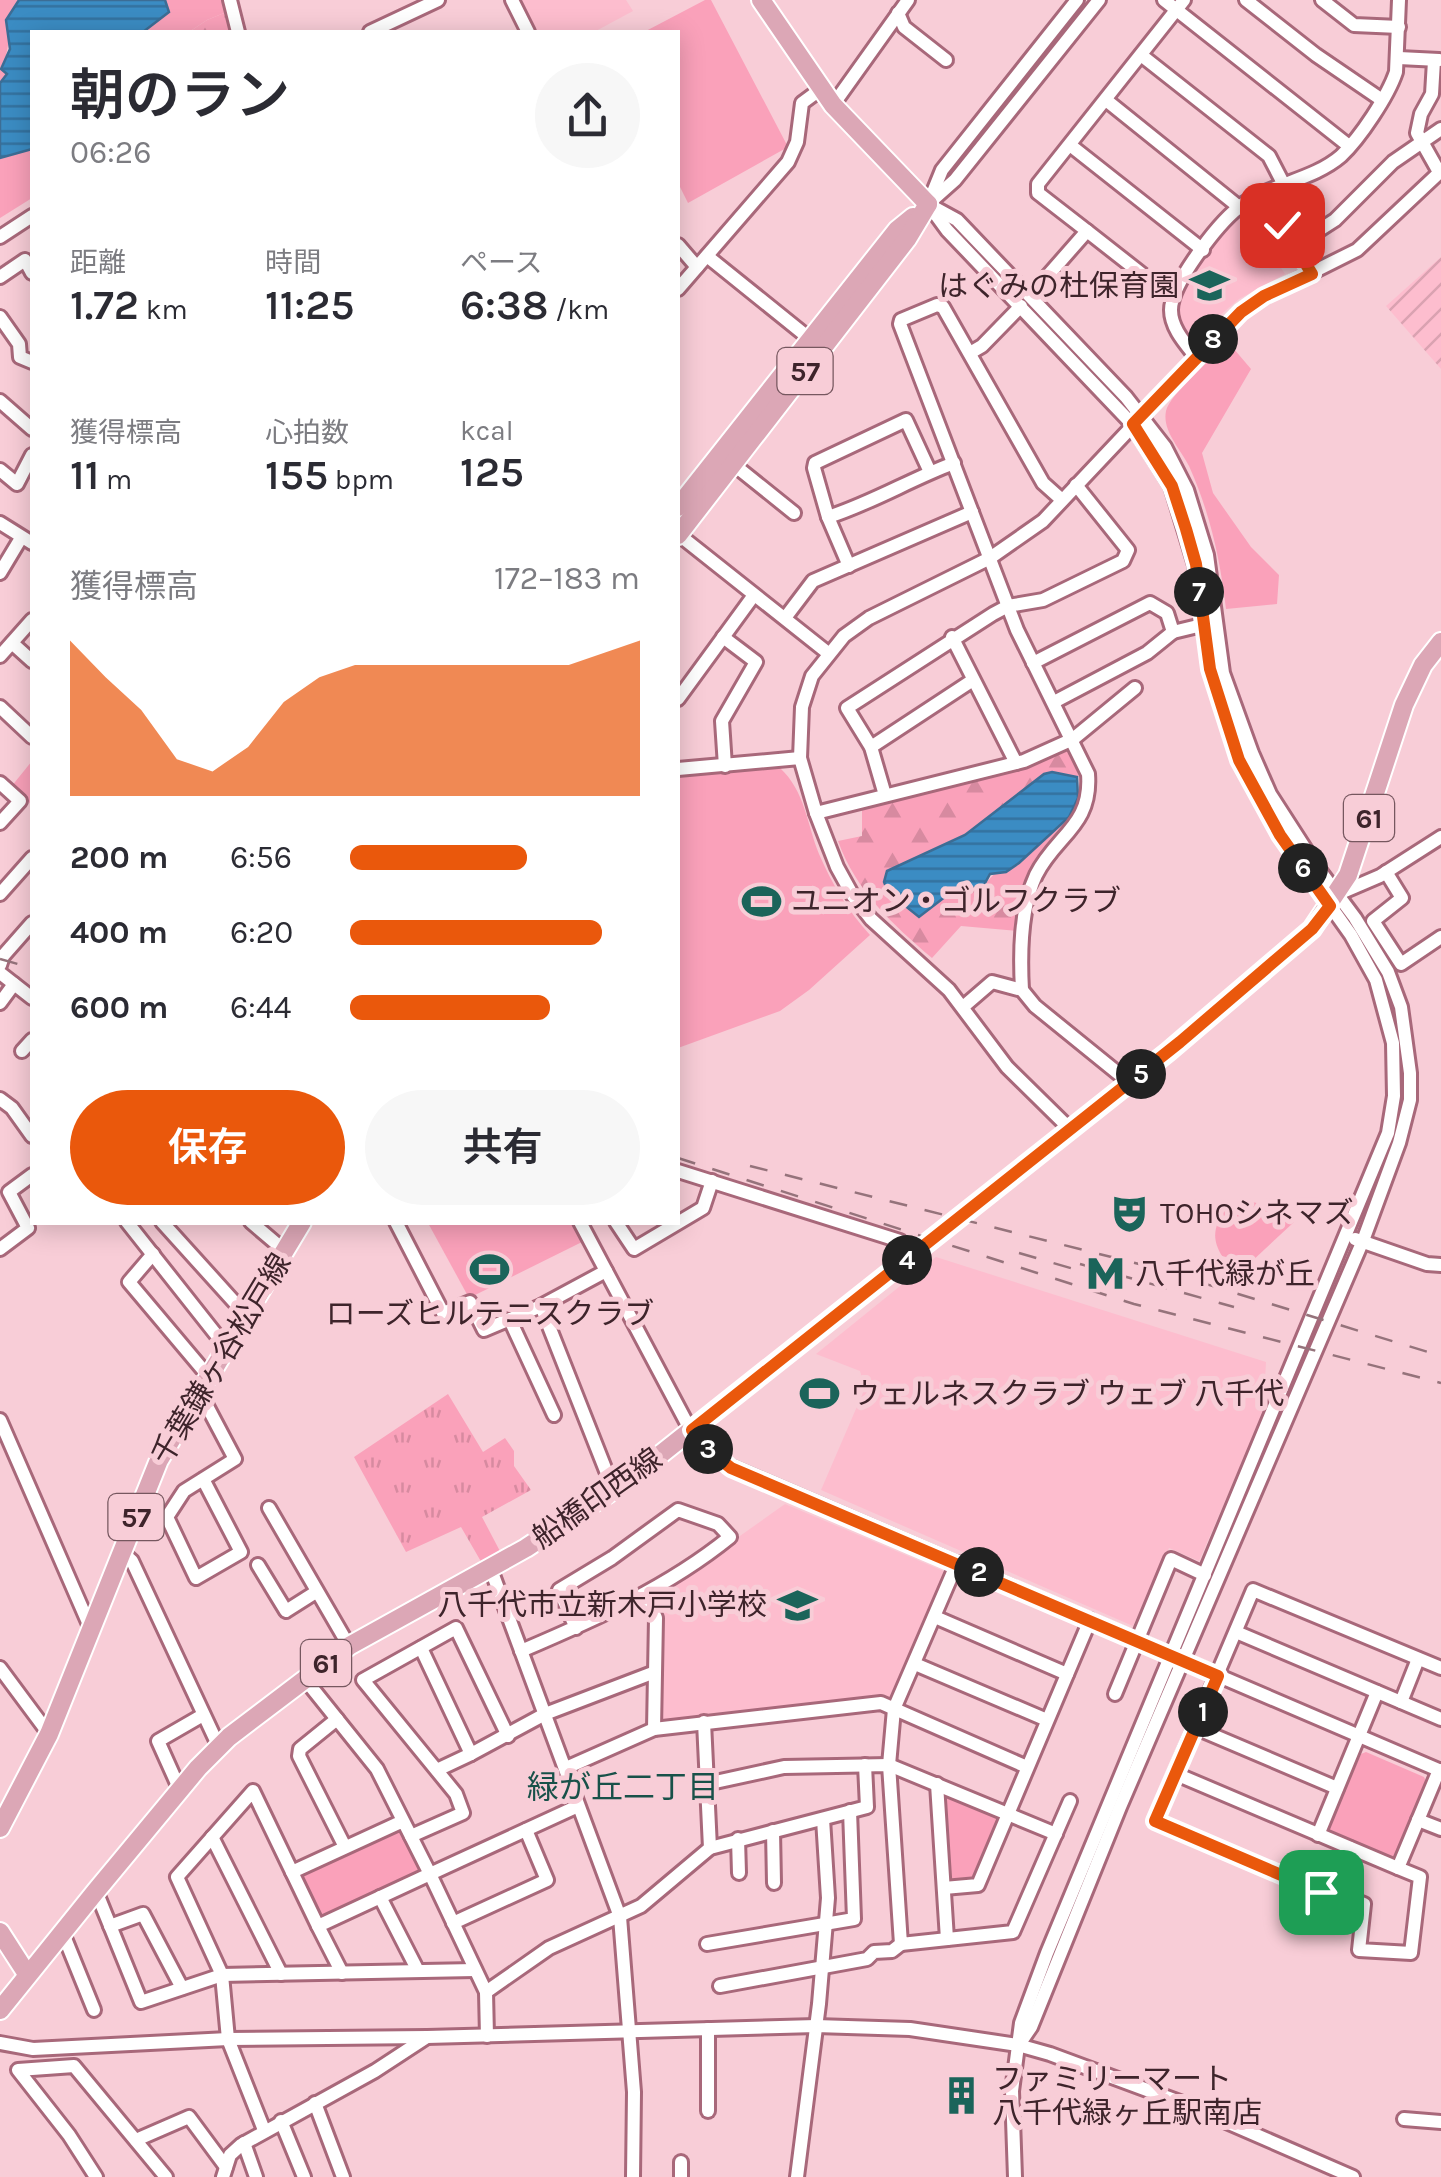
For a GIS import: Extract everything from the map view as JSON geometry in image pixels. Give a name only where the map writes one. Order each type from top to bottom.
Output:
[{"type":"main road","points":[[760,0],[833,105],[928,204]]},
{"type":"main road","name":"57","points":[[680,505],[897,230],[928,204]]},
{"type":"main road","name":"57","points":[[680,531],[928,204]]},
{"type":"main road","name":"船橋印西線","points":[[27,1974],[219,1747],[349,1646],[561,1526],[614,1490],[1130,1083],[1312,929],[1334,900],[1360,847],[1404,704],[1441,642]]},
{"type":"main road","name":"千葉鎌ヶ谷松戸線","points":[[0,1828],[49,1734],[159,1460],[300,1225]]},
{"type":"main road","points":[[0,1932],[27,1974],[0,2010]]},
{"type":"street","points":[[230,0],[238,30]]},
{"type":"street","points":[[374,30],[438,0]]},
{"type":"street","points":[[512,0],[527,30]]},
{"type":"street","points":[[833,105],[908,0]]},
{"type":"street","points":[[928,204],[942,170],[1077,0]]},
{"type":"street","points":[[928,204],[955,180],[1099,0]]},
{"type":"street","points":[[1164,0],[1180,5],[1349,146]]},
{"type":"street","points":[[1246,0],[1382,100]]},
{"type":"street","points":[[1322,0],[1354,25],[1398,27]]},
{"type":"street","points":[[1196,357],[1172,320],[1173,291],[1239,207],[1327,165],[1349,146],[1392,83],[1398,58],[1399,0]]},
{"type":"street","points":[[1173,291],[1152,282],[1037,189],[1180,5]]},
{"type":"street","points":[[898,14],[904,27],[946,60]]},
{"type":"street","points":[[1141,55],[1269,156],[1284,185]]},
{"type":"street","points":[[1070,1129],[1008,1067],[963,1007],[871,919],[837,868],[800,758],[802,707],[812,676],[844,636],[869,618],[990,558],[1042,521],[1241,312],[1264,296],[1343,260],[1372,239],[1440,171],[1420,141],[1417,124],[1432,94],[1437,60],[1398,58]]},
{"type":"street","points":[[680,287],[788,162],[797,142],[802,103],[820,89]]},
{"type":"street","points":[[1106,100],[1239,207]]},
{"type":"street","points":[[1296,246],[1336,220],[1393,162],[1441,129]]},
{"type":"street","points":[[1070,145],[1202,250]]},
{"type":"street","points":[[928,204],[948,230],[1026,301],[1176,465],[1199,521],[1220,657],[1236,713],[1270,794],[1334,900],[1376,980],[1394,1053],[1394,1096],[1388,1133],[1205,1575],[1178,1657]]},
{"type":"street","points":[[0,237],[30,217]]},
{"type":"street","points":[[1282,225],[1312,274]]},
{"type":"street","points":[[970,353],[982,346],[1026,301],[1087,231]]},
{"type":"street","points":[[680,247],[810,339]]},
{"type":"street","points":[[0,277],[24,260],[30,270]]},
{"type":"street","points":[[1022,990],[1028,898],[1040,868],[1079,821],[1089,794],[1088,774],[1008,606],[901,320],[937,305],[943,307],[1042,483],[1062,500]]},
{"type":"street","points":[[0,317],[18,344],[30,354]]},
{"type":"street","points":[[0,401],[30,426]]},
{"type":"street","points":[[849,566],[828,517],[814,468],[816,463],[906,420],[930,472]]},
{"type":"street","points":[[1016,2177],[1012,2091],[1020,2023],[1046,1953],[1362,1242],[1399,1142],[1410,1100],[1400,1007],[1388,972],[1280,835],[1239,760],[1221,710],[1202,625],[1196,564],[1172,486],[1138,420]]},
{"type":"street","points":[[0,470],[17,484],[30,460]]},
{"type":"street","points":[[828,517],[954,463]]},
{"type":"street","points":[[733,464],[794,512]]},
{"type":"street","points":[[885,796],[871,747],[847,708],[1008,606],[1043,600],[1127,556],[1128,550],[1076,485]]},
{"type":"street","points":[[784,618],[813,582],[972,512]]},
{"type":"street","points":[[0,523],[27,540],[0,573]]},
{"type":"street","points":[[680,536],[828,653]]},
{"type":"street","points":[[680,696],[754,595]]},
{"type":"street","points":[[1033,662],[1150,604],[1167,613],[1173,632]]},
{"type":"street","points":[[0,656],[30,622]]},
{"type":"street","points":[[1054,702],[1147,653],[1173,632],[1202,625]]},
{"type":"street","points":[[723,637],[756,662],[722,721],[725,766]]},
{"type":"street","points":[[952,638],[1016,763]]},
{"type":"street","points":[[12,643],[30,658]]},
{"type":"street","points":[[871,747],[973,680]]},
{"type":"street","points":[[816,814],[1016,763],[1072,739],[1135,688]]},
{"type":"street","points":[[0,708],[30,734]]},
{"type":"street","points":[[680,769],[800,758]]},
{"type":"street","points":[[0,783],[20,801],[0,823]]},
{"type":"street","points":[[1334,900],[1441,836]]},
{"type":"street","points":[[0,894],[30,867]]},
{"type":"street","points":[[1386,872],[1402,898],[1372,921],[1401,964],[1441,937]]},
{"type":"street","points":[[0,965],[4,951],[30,925]]},
{"type":"street","points":[[0,973],[30,992]]},
{"type":"street","points":[[963,1007],[992,982],[1022,990],[1035,1006],[1130,1083]]},
{"type":"street","points":[[0,1003],[14,984]]},
{"type":"street","points":[[22,1051],[30,1042]]},
{"type":"street","points":[[0,1099],[30,1131]]},
{"type":"street","points":[[680,1172],[900,1241],[911,1257]]},
{"type":"street","points":[[0,1248],[28,1228],[9,1192],[30,1176]]},
{"type":"street","points":[[680,1222],[703,1208],[712,1181]]},
{"type":"street","points":[[129,1225],[228,1344]]},
{"type":"street","points":[[165,1225],[246,1315]]},
{"type":"street","points":[[255,1225],[285,1251]]},
{"type":"street","points":[[398,1225],[444,1313],[470,1302],[484,1330],[541,1306],[606,1271]]},
{"type":"street","points":[[582,1225],[692,1430],[731,1468],[1440,1771],[1398,1868]]},
{"type":"street","points":[[618,1225],[634,1249],[674,1225]]},
{"type":"street","points":[[1348,1236],[1427,1264],[1441,1265]]},
{"type":"street","points":[[153,1254],[129,1282],[204,1384],[235,1459],[203,1479],[184,1491],[167,1517],[196,1578],[241,1552],[203,1479]]},
{"type":"street","points":[[541,1306],[614,1490]]},
{"type":"street","points":[[510,1320],[554,1416]]},
{"type":"street","points":[[0,1420],[91,1629]]},
{"type":"street","points":[[269,1508],[349,1646]]},
{"type":"street","points":[[521,1651],[576,1628],[646,1595],[730,1537],[718,1524],[678,1510],[612,1558],[559,1590],[576,1628]]},
{"type":"street","points":[[122,1552],[132,1561],[219,1747]]},
{"type":"street","points":[[1114,1694],[1171,1560],[1205,1575]]},
{"type":"street","points":[[901,1944],[889,1764],[894,1709],[958,1563]]},
{"type":"street","points":[[258,1565],[286,1612],[316,1592]]},
{"type":"street","points":[[490,1567],[620,1917],[634,2092],[633,2177]]},
{"type":"street","points":[[1176,1774],[1420,1877],[1410,1953],[1359,1950],[1364,1904],[1332,1891],[1321,1892],[1155,1821],[1253,1590],[1441,1668]]},
{"type":"street","points":[[646,1595],[656,1618],[654,1729]]},
{"type":"street","points":[[935,1617],[1067,1674]]},
{"type":"street","points":[[944,1888],[978,1886],[1090,1620]]},
{"type":"street","points":[[411,1836],[463,1813],[456,1794],[363,1680],[456,1628],[508,1736]]},
{"type":"street","points":[[1236,1632],[1441,1719]]},
{"type":"street","points":[[421,1648],[471,1754]]},
{"type":"street","points":[[1400,1702],[1418,1658]]},
{"type":"street","points":[[915,1664],[1047,1720]]},
{"type":"street","points":[[0,1668],[49,1734]]},
{"type":"street","points":[[437,1770],[546,1714],[655,1672]]},
{"type":"street","points":[[304,1678],[377,1769],[486,1992],[488,2036]]},
{"type":"street","points":[[1318,1834],[1377,1692]]},
{"type":"street","points":[[566,1768],[654,1729],[882,1703],[1027,1768]]},
{"type":"street","points":[[180,1790],[158,1742],[204,1715]]},
{"type":"street","points":[[337,1719],[300,1749],[299,1756],[345,1848]]},
{"type":"street","points":[[704,1722],[710,1848]]},
{"type":"street","points":[[1196,1728],[1337,1788]]},
{"type":"street","points":[[706,1784],[784,1767],[889,1764],[1056,1834]]},
{"type":"street","points":[[486,1992],[549,1948],[641,1906],[710,1848],[867,1807],[864,1765]]},
{"type":"street","points":[[937,1784],[947,1939]]},
{"type":"street","points":[[264,2130],[228,2039],[222,1975],[177,1877],[253,1791],[342,1973]]},
{"type":"street","points":[[720,1986],[867,1959],[874,1952],[892,1952],[901,1944],[1014,1932],[1070,1801]]},
{"type":"street","points":[[318,1926],[578,1806]]},
{"type":"street","points":[[706,1944],[854,1919],[850,1812]]},
{"type":"street","points":[[797,2177],[828,1898],[823,1819]]},
{"type":"street","points":[[1418,1820],[1441,1829]]},
{"type":"street","points":[[292,1872],[403,1821]]},
{"type":"street","points":[[453,1923],[547,1880],[526,1830]]},
{"type":"street","points":[[774,1831],[774,1884]]},
{"type":"street","points":[[212,1838],[281,1974]]},
{"type":"street","points":[[738,1839],[739,1873]]},
{"type":"street","points":[[1332,1891],[1350,1848]]},
{"type":"street","points":[[96,1890],[142,2002],[222,1975],[476,1970]]},
{"type":"street","points":[[380,1897],[418,1971]]},
{"type":"street","points":[[110,1926],[142,1914],[182,1988]]},
{"type":"street","points":[[62,1932],[94,2010]]},
{"type":"street","points":[[0,2042],[33,2049],[228,2039],[427,2038],[816,2026],[910,2029],[1018,2045],[1050,2054],[1185,2104],[1353,2177]]},
{"type":"street","points":[[708,2029],[708,2112]]},
{"type":"street","points":[[225,2172],[230,2156],[244,2143],[427,2038]]},
{"type":"street","points":[[96,2177],[69,2134],[18,2070],[74,2066],[165,2177]]},
{"type":"street","points":[[315,2103],[343,2177]]},
{"type":"street","points":[[136,2140],[189,2117],[225,2172]]},
{"type":"street","points":[[1404,2118],[1441,2122]]},
{"type":"street","points":[[281,2121],[304,2177]]},
{"type":"street","points":[[244,2143],[256,2177]]},
{"type":"street","points":[[680,2162],[681,2177]]},
{"type":"shaded area","points":[[515,0],[626,0],[633,11],[598,30],[531,30]]},
{"type":"shaded area","points":[[1245,212],[1285,274],[1239,299],[1190,341],[1176,312],[1183,286],[1219,237]]},
{"type":"shaded area","points":[[1441,257],[1441,369],[1386,306]]},
{"type":"shaded area","points":[[936,1257],[1266,1362],[1263,1414],[1199,1561],[1169,1548],[1133,1626],[821,1490],[865,1388],[860,1371],[816,1354]]},
{"type":"shaded area","name":"八千代市立新木戸小学校","points":[[785,1504],[948,1573],[895,1700],[881,1698],[659,1721],[664,1613],[654,1597]]},
{"type":"green space","points":[[0,0],[19,0],[2,69],[7,73],[0,83]]},
{"type":"green space","points":[[165,0],[225,0],[229,11],[192,30],[146,30],[169,12]]},
{"type":"green space","points":[[711,0],[788,147],[688,203],[680,187],[680,30],[648,30]]},
{"type":"green space","points":[[229,11],[235,30],[192,30]]},
{"type":"green space","points":[[30,150],[30,199],[0,218],[0,158]]},
{"type":"green space","points":[[1228,342],[1251,369],[1202,453],[1213,493],[1251,547],[1279,575],[1277,604],[1226,609],[1208,518],[1189,466],[1165,418],[1175,395]]},
{"type":"green space","points":[[1069,747],[1079,777],[1044,774],[965,834],[887,871],[884,887],[919,918],[950,894],[984,885],[996,872],[1006,872],[1069,817],[1076,806],[1078,810],[1030,879],[1018,931],[961,926],[932,958],[865,891],[838,841],[862,836],[862,807]]},
{"type":"green space","points":[[30,763],[30,803],[11,787]]},
{"type":"green space","name":"ユニオン・ゴルフクラブ","points":[[780,768],[800,797],[829,876],[870,935],[780,1011],[680,1047],[680,776]]},
{"type":"green space","points":[[1246,1201],[1294,1222],[1250,1263],[1222,1256],[1215,1237],[1226,1209]]},
{"type":"green space","name":"ローズヒルテニスクラブ","points":[[429,1225],[572,1225],[582,1242],[469,1298]]},
{"type":"green space","points":[[448,1394],[483,1452],[505,1438],[514,1451],[514,1466],[531,1490],[482,1517],[502,1555],[483,1565],[461,1527],[406,1552],[354,1457]]},
{"type":"green space","points":[[1366,1752],[1424,1777],[1427,1783],[1396,1857],[1387,1858],[1331,1834],[1329,1827],[1361,1754]]},
{"type":"green space","points":[[945,1795],[998,1817],[975,1879],[950,1882]]},
{"type":"green space","points":[[400,1828],[420,1870],[321,1918],[300,1874]]},
{"type":"water","points":[[19,0],[165,0],[169,12],[146,30],[30,30],[30,150],[0,158],[0,83],[7,74],[1,69],[10,49],[6,20]]},
{"type":"water","points":[[1044,774],[1077,777],[1078,798],[1069,817],[1019,863],[1006,872],[990,874],[984,885],[950,893],[919,917],[888,892],[884,882],[887,871],[965,835]]},
{"type":"railway","points":[[0,959],[30,967]]},
{"type":"railway","points":[[680,1159],[1134,1304],[1441,1383]]},
{"type":"railway","points":[[750,1166],[1147,1266],[1441,1356]]},
{"type":"railway","points":[[1019,1253],[1091,1274]]},
{"type":"railway","points":[[1080,1264],[1234,1307]]},
{"type":"place","name":"はぐみの杜保育園","points":[[1209,286]]},
{"type":"place","name":"ユニオン・ゴルフクラブ","points":[[761,901]]},
{"type":"place","name":"TOHOシネマズ","points":[[1130,1213]]},
{"type":"place","name":"ローズヒルテニスクラブ","points":[[490,1270]]},
{"type":"place","name":"八千代緑が丘","points":[[1105,1274]]},
{"type":"place","name":"ウェルネスクラブ ウェブ 八千代","points":[[820,1394]]},
{"type":"place","name":"八千代市立新木戸小学校","points":[[797,1605]]},
{"type":"place","name":"ファミリーマート 八千代緑ヶ丘駅南店","points":[[962,2096]]},
{"type":"district","name":"緑が丘二丁目","points":[[623,1787]]},
{"type":"route","points":[[1282,225],[1312,274],[1264,296],[1241,312],[1133,424],[1172,486],[1186,529],[1196,564],[1210,669],[1239,760],[1280,835],[1330,906],[1312,929],[1180,1042],[692,1430],[731,1468],[1218,1676],[1155,1821],[1321,1892]]}]
